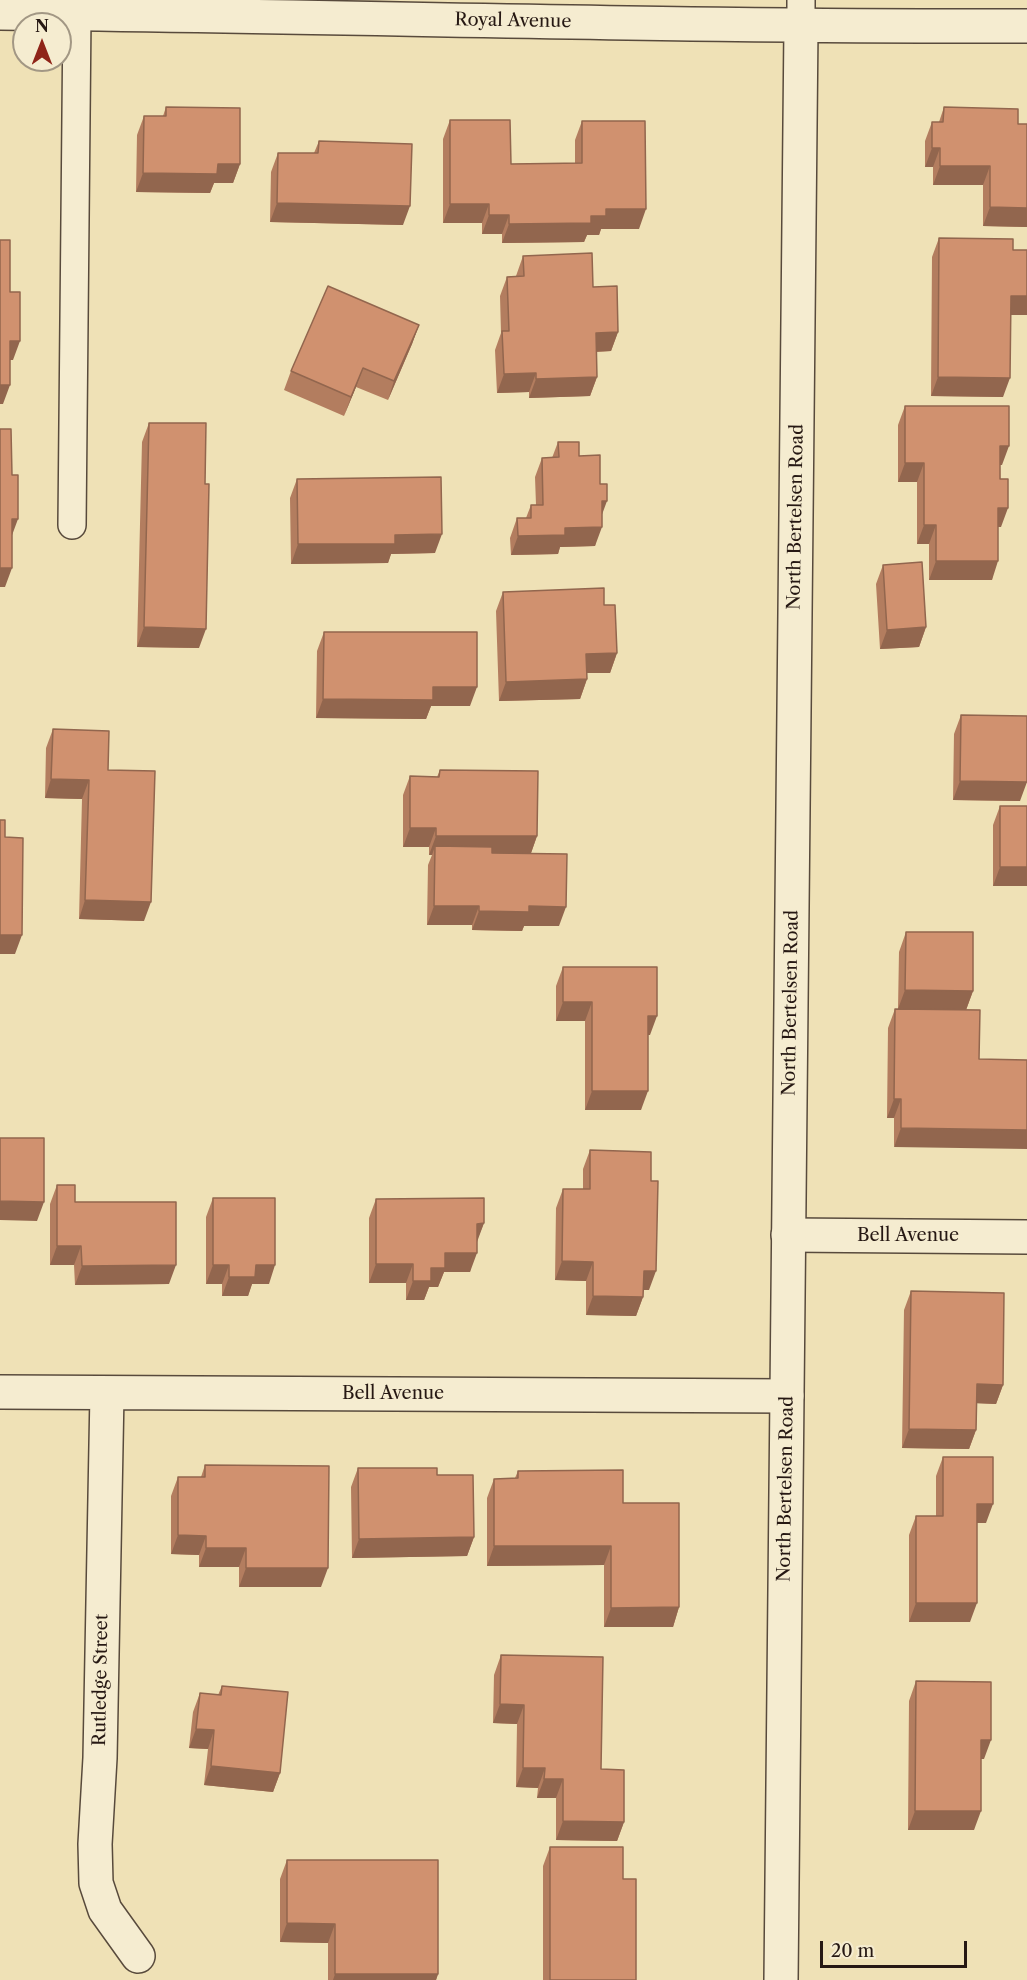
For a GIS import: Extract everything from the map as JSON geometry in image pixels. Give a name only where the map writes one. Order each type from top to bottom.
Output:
[{"type":"street","name":"Royal Avenue","points":[[0,13],[801,13],[1027,26]]},
{"type":"street","name":"North Bertelsen Road","points":[[781,1980],[801,13]]},
{"type":"street","name":"Bell Avenue","points":[[788,1235],[1027,1237]]},
{"type":"street","name":"Bell Avenue","points":[[0,1392],[787,1396]]},
{"type":"street","name":"Rutledge Street","points":[[107,1393],[100,1758],[95,1844],[96,1883],[105,1910],[138,1956]]},
{"type":"lane","points":[[72,525],[77,14]]},
{"type":"building","points":[[166,107],[240,108],[240,164],[218,164],[217,174],[143,173],[144,116],[166,116]]},
{"type":"building","points":[[944,107],[1018,109],[1018,124],[1027,124],[1027,208],[990,207],[990,166],[940,166],[940,148],[932,148],[932,122],[943,122]]},
{"type":"building","points":[[450,120],[510,120],[511,164],[582,163],[582,121],[645,121],[646,209],[606,209],[606,216],[591,216],[591,223],[509,224],[509,215],[489,215],[489,204],[450,204]]},
{"type":"building","points":[[319,141],[412,144],[410,206],[277,203],[278,153],[318,153]]},
{"type":"building","points":[[939,238],[1013,239],[1013,250],[1027,250],[1027,296],[1011,296],[1010,378],[938,377]]},
{"type":"building","points":[[0,240],[10,240],[10,292],[20,292],[20,341],[10,341],[10,385],[0,385]]},
{"type":"building","points":[[592,253],[593,287],[617,286],[618,332],[596,333],[597,377],[536,379],[536,373],[504,374],[502,331],[509,331],[507,277],[524,276],[523,256]]},
{"type":"building","points":[[328,286],[419,325],[394,381],[363,368],[351,397],[291,371]]},
{"type":"building","points":[[905,406],[1009,406],[1009,446],[1000,446],[1000,479],[1008,479],[1008,508],[998,508],[998,561],[936,561],[936,525],[924,525],[924,463],[905,463]]},
{"type":"building","points":[[149,423],[206,423],[205,484],[209,484],[206,629],[144,627]]},
{"type":"building","points":[[0,429],[11,429],[12,475],[18,475],[18,519],[12,519],[12,568],[0,568]]},
{"type":"building","points":[[558,442],[579,442],[579,456],[600,455],[600,484],[607,484],[607,501],[602,501],[602,527],[565,528],[565,535],[518,536],[517,518],[531,518],[531,505],[543,505],[542,458],[559,457]]},
{"type":"building","points":[[441,477],[442,534],[395,535],[395,544],[298,544],[297,479]]},
{"type":"building","points":[[922,562],[926,627],[887,630],[883,565]]},
{"type":"building","points":[[604,588],[604,605],[615,605],[617,653],[586,654],[587,679],[506,682],[503,592]]},
{"type":"building","points":[[324,632],[477,632],[477,687],[433,687],[433,700],[323,699]]},
{"type":"building","points":[[961,715],[1027,716],[1027,782],[960,781]]},
{"type":"building","points":[[53,729],[109,731],[108,770],[155,771],[151,902],[85,900],[89,780],[51,779]]},
{"type":"building","points":[[440,770],[538,771],[537,836],[436,836],[436,828],[410,828],[410,776],[439,777]]},
{"type":"building","points":[[1000,806],[1027,806],[1027,867],[1000,867]]},
{"type":"building","points":[[0,820],[5,820],[5,837],[23,838],[22,935],[0,935]]},
{"type":"building","points":[[435,846],[492,847],[492,853],[567,854],[566,907],[529,906],[529,912],[479,911],[479,906],[434,906]]},
{"type":"building","points":[[906,932],[973,932],[973,991],[905,990]]},
{"type":"building","points":[[563,967],[657,967],[657,1016],[648,1016],[648,1091],[592,1091],[592,1002],[563,1002]]},
{"type":"building","points":[[895,1009],[980,1010],[979,1059],[1027,1060],[1027,1130],[901,1128],[901,1099],[894,1099]]},
{"type":"building","points":[[0,1138],[44,1138],[44,1202],[0,1201]]},
{"type":"building","points":[[590,1150],[651,1152],[651,1181],[658,1181],[656,1271],[644,1271],[643,1297],[593,1296],[593,1262],[562,1261],[563,1189],[590,1189]]},
{"type":"building","points":[[57,1185],[75,1185],[75,1202],[176,1202],[176,1265],[82,1266],[81,1246],[57,1246]]},
{"type":"building","points":[[213,1198],[275,1198],[275,1265],[256,1265],[255,1277],[229,1277],[229,1265],[213,1265]]},
{"type":"building","points":[[484,1198],[484,1223],[477,1224],[477,1253],[445,1253],[445,1268],[431,1268],[431,1281],[413,1281],[413,1264],[376,1264],[376,1199]]},
{"type":"building","points":[[911,1291],[1004,1293],[1003,1385],[977,1384],[976,1430],[909,1429]]},
{"type":"building","points":[[943,1457],[993,1457],[993,1504],[977,1504],[977,1603],[916,1603],[916,1516],[943,1516]]},
{"type":"building","points":[[205,1465],[329,1466],[328,1568],[246,1568],[246,1548],[206,1548],[206,1536],[178,1535],[178,1477],[205,1477]]},
{"type":"building","points":[[358,1468],[437,1468],[437,1475],[473,1475],[474,1537],[359,1539]]},
{"type":"building","points":[[623,1470],[623,1503],[679,1503],[679,1607],[611,1608],[611,1546],[494,1546],[494,1479],[518,1478],[518,1471]]},
{"type":"building","points":[[501,1655],[603,1657],[601,1769],[624,1770],[624,1822],[563,1821],[563,1779],[544,1779],[545,1768],[523,1768],[524,1705],[500,1704]]},
{"type":"building","points":[[916,1681],[991,1682],[991,1740],[981,1740],[981,1811],[915,1811]]},
{"type":"building","points":[[222,1686],[288,1692],[280,1773],[211,1766],[214,1730],[196,1729],[200,1693],[221,1695]]},
{"type":"building","points":[[550,1847],[623,1847],[623,1879],[636,1879],[636,1980],[550,1980]]},
{"type":"building","points":[[287,1860],[438,1860],[438,1974],[335,1974],[335,1924],[287,1923]]}]
